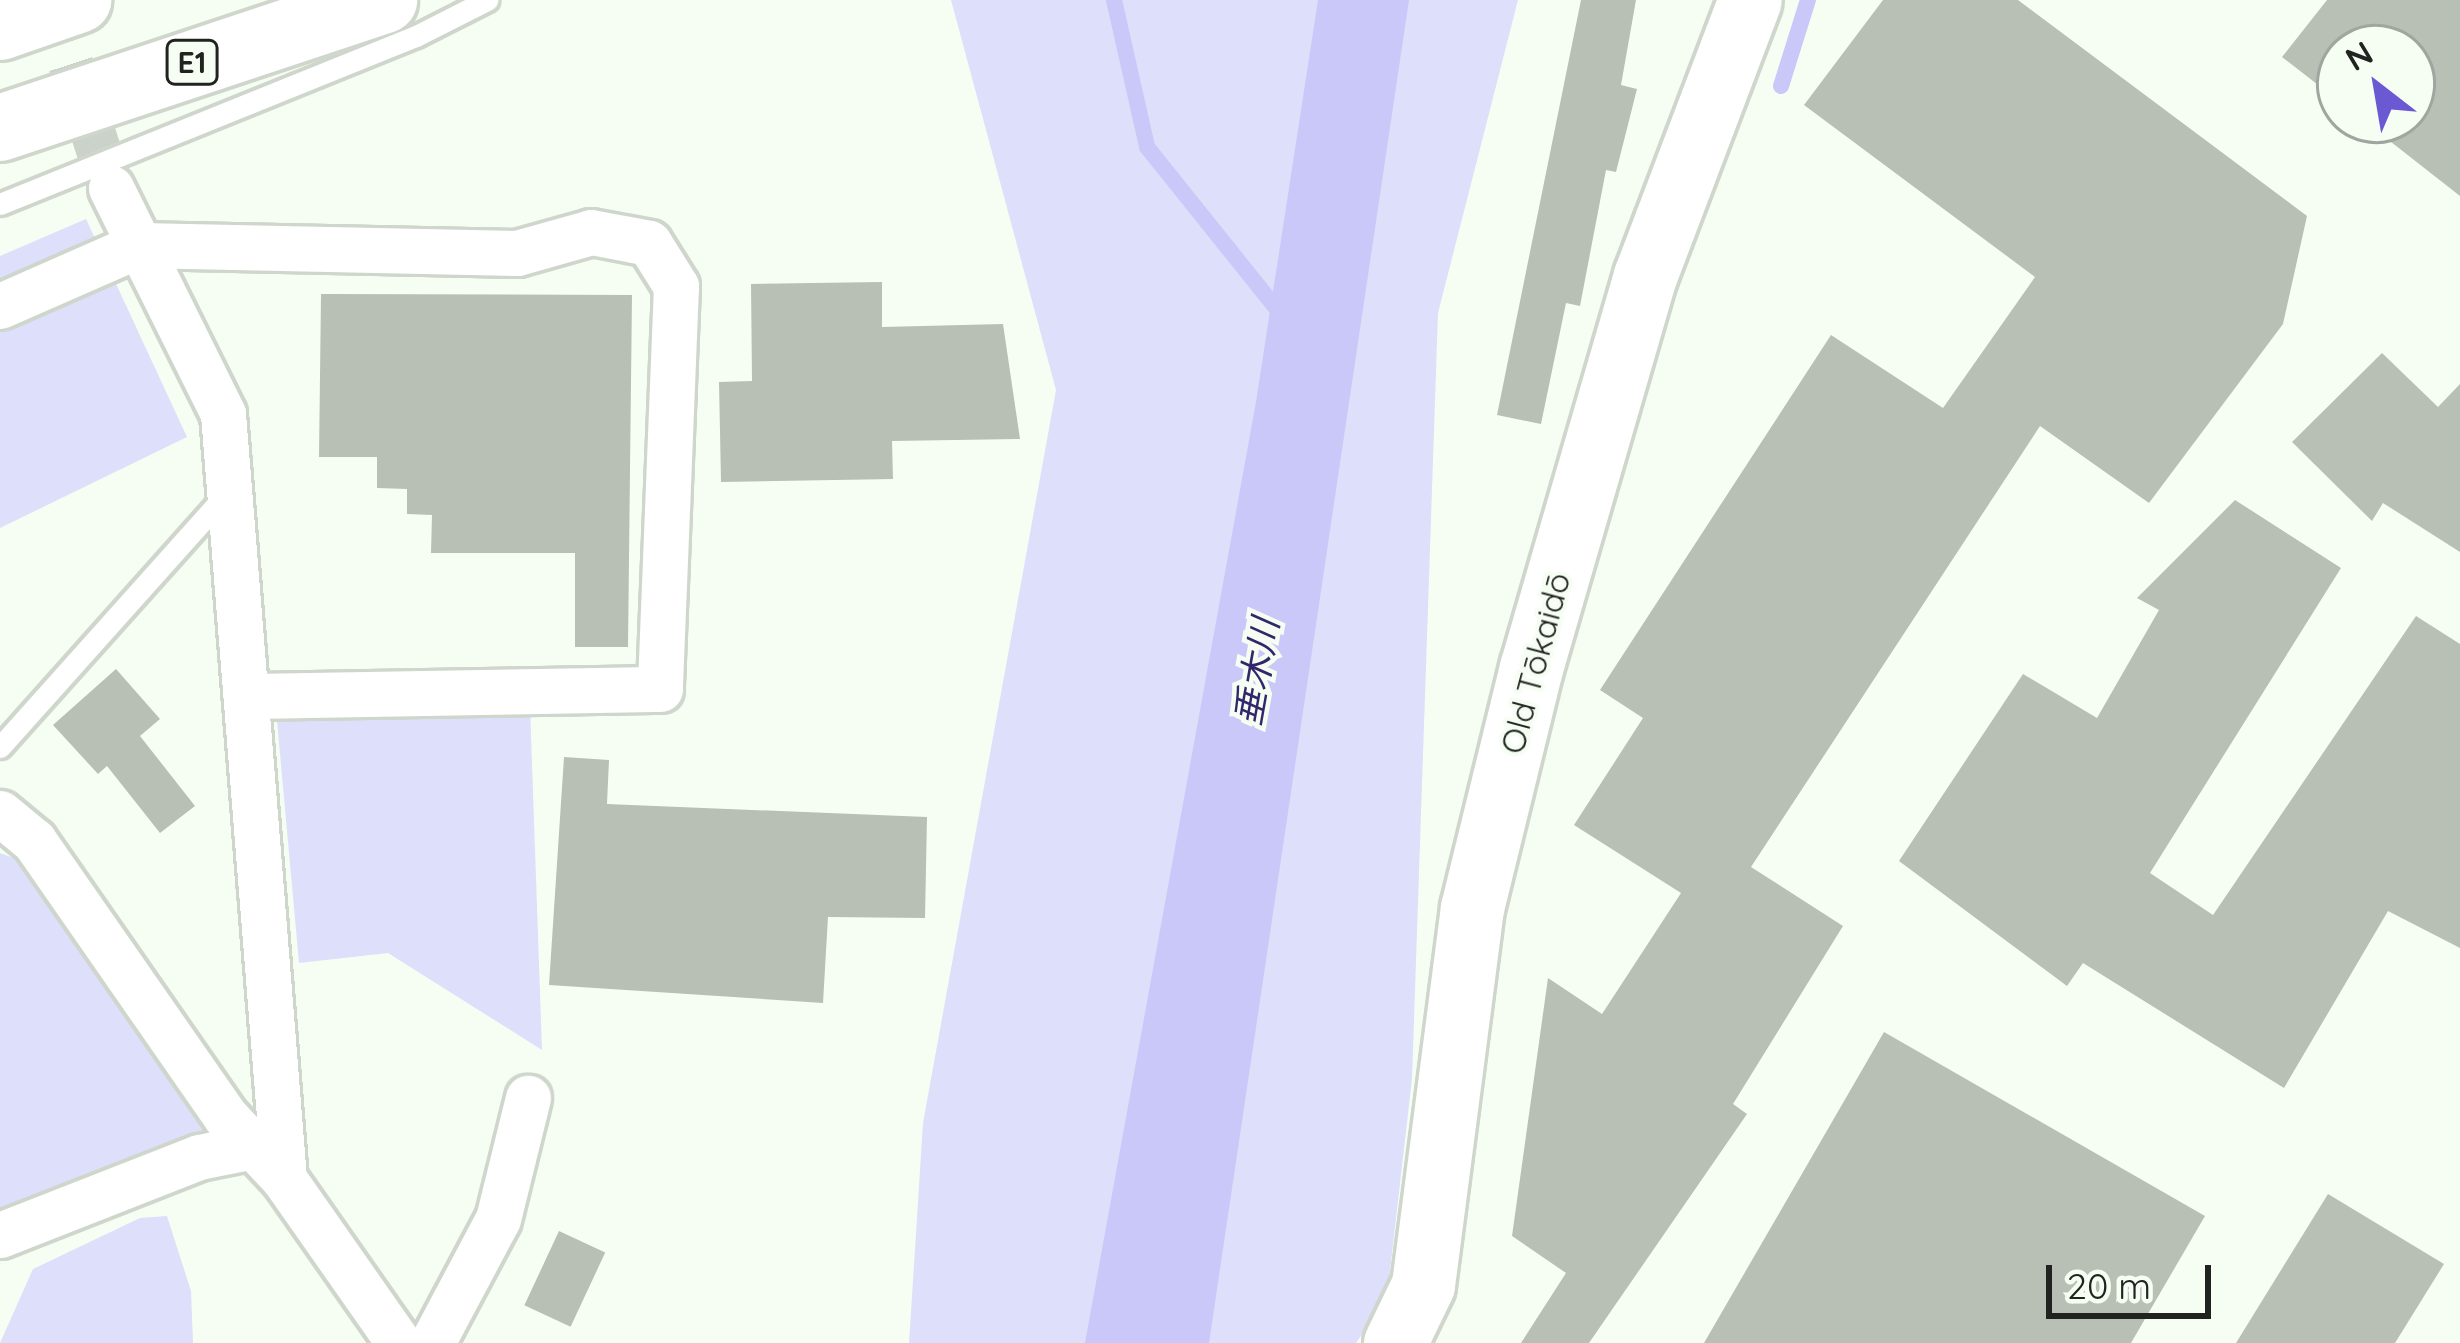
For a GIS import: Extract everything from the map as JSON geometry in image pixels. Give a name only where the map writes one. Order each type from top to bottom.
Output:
[{"type":"highway","points":[[0,27],[78,0]]},
{"type":"highway","name":"E1","points":[[0,128],[384,0]]},
{"type":"main road","name":"Old Tōkaidō","points":[[1396,1343],[1423,1285],[1472,908],[1532,668],[1645,276],[1750,0]]},
{"type":"street","points":[[111,188],[223,414],[246,696],[269,1163]]},
{"type":"street","points":[[0,307],[139,245],[518,253],[591,232],[649,243],[676,286],[660,689],[246,696]]},
{"type":"street","points":[[0,813],[34,841],[398,1343]]},
{"type":"street","points":[[432,1343],[498,1219],[528,1098]]},
{"type":"street","points":[[0,1235],[199,1157],[269,1163]]},
{"type":"lane","points":[[0,205],[488,0]]},
{"type":"lane","points":[[0,747],[230,490]]},
{"type":"shaded area","points":[[951,0],[1518,0],[1438,313],[1412,1079],[1387,1297],[1356,1343],[909,1343],[923,1123],[1056,390]]},
{"type":"shaded area","points":[[86,219],[187,437],[0,528],[0,256]]},
{"type":"shaded area","points":[[530,706],[542,1050],[388,953],[299,963],[276,710]]},
{"type":"shaded area","points":[[0,853],[57,874],[237,1129],[0,1212]]},
{"type":"shaded area","points":[[167,1216],[191,1291],[193,1343],[0,1343],[33,1269],[140,1218]]},
{"type":"water","name":"垂木川","points":[[1318,0],[1409,0],[1209,1343],[1085,1343],[1256,402]]},
{"type":"building","points":[[1581,0],[1636,0],[1621,85],[1637,89],[1616,172],[1606,170],[1580,306],[1566,303],[1541,424],[1497,415]]},
{"type":"building","points":[[1883,0],[2018,0],[2307,216],[2283,324],[2149,503],[2040,426],[1751,867],[1843,926],[1733,1104],[1747,1114],[1589,1343],[1521,1343],[1566,1273],[1512,1236],[1548,978],[1602,1014],[1681,893],[1574,825],[1643,718],[1600,690],[1831,335],[1943,408],[2035,277],[1804,105]]},
{"type":"building","points":[[2327,0],[2460,0],[2460,196],[2394,144],[2436,144],[2436,24],[2316,24],[2316,83],[2282,57]]},
{"type":"building","points":[[882,282],[882,327],[1003,324],[1020,439],[892,441],[893,479],[721,482],[719,382],[752,381],[751,284]]},
{"type":"building","points":[[321,294],[632,295],[628,647],[575,647],[575,553],[431,553],[432,515],[407,514],[407,489],[377,488],[377,457],[319,457]]},
{"type":"building","points":[[2382,353],[2438,407],[2460,384],[2460,552],[2383,503],[2372,521],[2292,442]]},
{"type":"building","points":[[2235,500],[2341,568],[2150,873],[2213,915],[2416,616],[2460,644],[2460,948],[2388,911],[2284,1088],[2083,963],[2067,986],[1899,861],[2023,674],[2097,718],[2159,610],[2137,598]]},
{"type":"building","points":[[116,669],[160,719],[140,736],[195,806],[160,833],[107,766],[98,774],[53,725]]},
{"type":"building","points":[[564,757],[609,760],[607,804],[927,817],[925,918],[828,917],[823,1003],[549,985]]},
{"type":"building","points":[[1884,1032],[2205,1216],[2131,1343],[1704,1343]]},
{"type":"building","points":[[2328,1194],[2444,1264],[2395,1343],[2236,1343]]},
{"type":"building","points":[[559,1231],[605,1253],[571,1327],[524,1305]]},
{"type":"waterway","points":[[1114,0],[1147,147],[1285,319]]},
{"type":"waterway","points":[[1781,86],[1808,0]]},
{"type":"tunnel","points":[[50,0],[111,188]]}]
